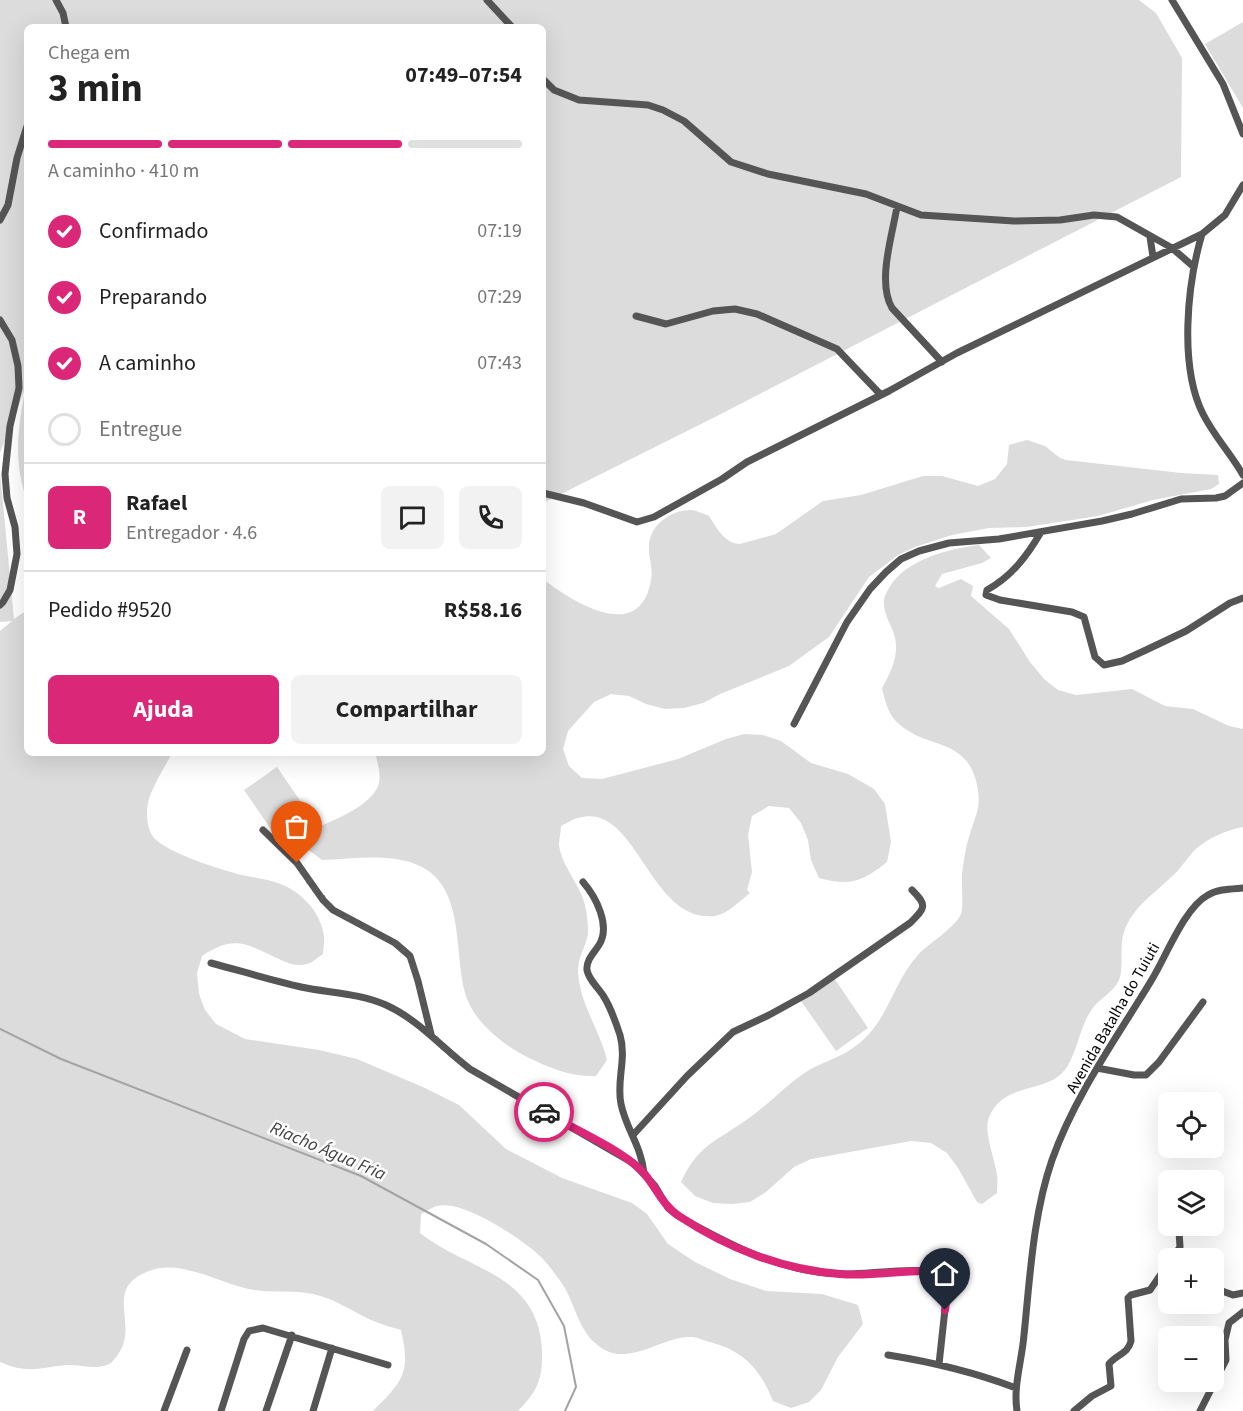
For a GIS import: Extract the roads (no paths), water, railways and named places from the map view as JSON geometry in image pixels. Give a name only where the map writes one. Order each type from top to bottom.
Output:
[{"type":"street","points":[[56,0],[65,24]]},
{"type":"street","points":[[487,0],[509,24]]},
{"type":"street","points":[[1173,0],[1223,84],[1243,134]]},
{"type":"street","points":[[546,82],[554,90],[573,98],[648,105],[663,110],[684,121],[731,162],[768,174],[866,194],[921,215],[1042,222],[1106,215],[1123,220],[1172,248],[1194,267]]},
{"type":"street","points":[[0,220],[8,205],[24,136]]},
{"type":"street","points":[[546,494],[591,505],[626,519],[637,522],[645,521],[694,495],[747,462],[942,362],[1202,234],[1226,215],[1243,186]]},
{"type":"street","points":[[897,207],[885,276],[887,300],[942,362]]},
{"type":"street","points":[[1202,234],[1194,267],[1189,320],[1188,356],[1192,387],[1203,414],[1243,475]]},
{"type":"street","points":[[1150,237],[1153,257]]},
{"type":"street","points":[[636,316],[666,324],[713,311],[735,309],[757,314],[837,350],[881,395]]},
{"type":"street","points":[[0,320],[12,340],[18,366],[19,388],[10,426],[5,474],[7,498],[15,527],[17,554],[10,590],[0,605]]},
{"type":"street","points":[[794,724],[847,622],[870,589],[901,560],[919,551],[949,543],[999,539],[1041,532],[1132,514],[1181,499],[1225,496],[1243,483]]},
{"type":"street","points":[[1041,532],[1026,557],[1010,574],[987,590],[986,595],[1000,600],[1072,612],[1084,617],[1095,657],[1104,665],[1122,661],[1186,631],[1230,603],[1243,598]]},
{"type":"street","points":[[263,830],[297,863],[318,894],[333,910],[395,943],[410,956],[431,1034]]},
{"type":"street","points":[[583,882],[596,900],[602,930],[600,944],[590,956],[587,972],[605,997],[621,1038],[623,1068],[619,1095],[623,1113],[642,1158],[644,1173]]},
{"type":"street","name":"Avenida Batalha do Tuiuti","points":[[1017,1411],[1016,1388],[1033,1254],[1046,1179],[1058,1146],[1097,1068],[1160,967],[1192,907],[1217,891],[1243,888]]},
{"type":"street","points":[[633,1134],[687,1076],[733,1032],[809,993],[910,923],[924,906],[912,890]]},
{"type":"street","points":[[211,963],[300,987],[366,998],[409,1017],[470,1069],[621,1155],[644,1173],[668,1208],[678,1216],[758,1257],[776,1263],[841,1274],[914,1271],[931,1271],[939,1274],[945,1282],[947,1291],[939,1364]]},
{"type":"street","points":[[1097,1068],[1141,1076],[1151,1072],[1203,1002]]},
{"type":"street","points":[[1074,1411],[1092,1396],[1110,1386],[1109,1364],[1125,1352],[1131,1341],[1128,1298],[1150,1290],[1158,1278]]},
{"type":"street","points":[[1224,1292],[1233,1295],[1243,1293]]},
{"type":"street","points":[[1200,1411],[1226,1360],[1225,1340],[1229,1323],[1243,1312]]},
{"type":"street","points":[[221,1411],[244,1339],[249,1331],[255,1328],[292,1335],[388,1365]]},
{"type":"street","points":[[266,1411],[292,1335]]},
{"type":"street","points":[[312,1411],[332,1348]]},
{"type":"street","points":[[164,1411],[187,1350]]},
{"type":"street","points":[[888,1354],[988,1377],[1016,1388]]},
{"type":"waterway","name":"Riacho Água Fria","points":[[0,1029],[61,1059],[361,1176],[486,1244],[538,1280],[564,1326],[576,1387],[565,1411]]}]
